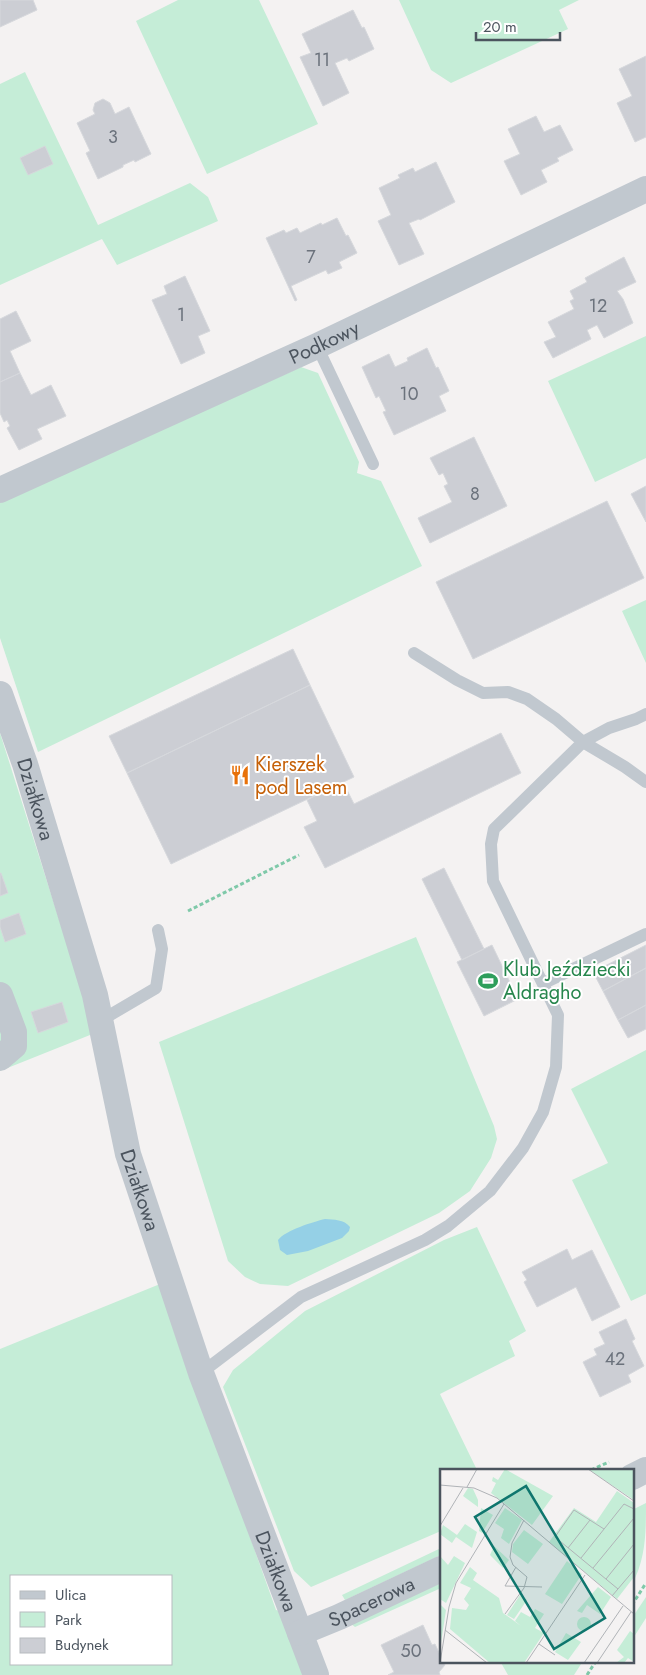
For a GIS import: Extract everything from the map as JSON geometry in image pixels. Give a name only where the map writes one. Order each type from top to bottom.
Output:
[{"type":"street","name":"Podkowy","points":[[0,490],[317,346],[646,189]]},
{"type":"street","name":"Działkowa","points":[[0,694],[28,773],[95,995],[128,1154],[201,1373],[316,1675]]},
{"type":"street","points":[[0,994],[14,1032],[14,1046],[0,1058]]},
{"type":"street","points":[[634,1476],[646,1470]]},
{"type":"street","name":"Spacerowa","points":[[300,1633],[339,1617],[440,1569]]},
{"type":"lane","points":[[317,346],[372,464]]},
{"type":"lane","points":[[414,653],[457,680],[483,693],[508,692],[528,699],[556,718],[582,742],[625,767],[646,782]]},
{"type":"lane","points":[[201,1373],[302,1297],[426,1240],[448,1226],[490,1191],[523,1148],[543,1112],[556,1067],[558,1014],[493,882],[491,844],[494,828],[582,742],[609,728],[646,714]]},
{"type":"lane","points":[[100,1021],[156,988],[162,949],[158,930]]},
{"type":"lane","points":[[544,983],[646,934]]},
{"type":"path","points":[[188,911],[299,855]]},
{"type":"path","points":[[634,1601],[646,1583]]},
{"type":"path","points":[[587,1675],[595,1662]]},
{"type":"green space","points":[[178,0],[259,0],[318,124],[207,174],[136,21]]},
{"type":"green space","points":[[399,0],[579,0],[559,10],[568,29],[451,83],[431,70]]},
{"type":"green space","points":[[25,72],[98,225],[190,183],[208,197],[218,221],[117,265],[102,239],[0,285],[0,84]]},
{"type":"green space","points":[[646,336],[646,458],[595,482],[548,381]]},
{"type":"green space","points":[[301,367],[318,373],[359,462],[357,473],[381,481],[422,566],[38,752],[0,638],[0,503]]},
{"type":"green space","points":[[646,600],[646,663],[622,611]]},
{"type":"green space","points":[[0,733],[95,1033],[0,1071]]},
{"type":"green space","points":[[416,937],[494,1126],[497,1139],[491,1158],[470,1191],[439,1213],[288,1286],[260,1284],[245,1277],[228,1261],[159,1042]]},
{"type":"green space","points":[[646,1050],[646,1294],[631,1301],[572,1180],[608,1163],[571,1089]]},
{"type":"green space","points":[[477,1227],[526,1331],[509,1341],[515,1356],[440,1394],[477,1469],[440,1469],[440,1531],[311,1587],[294,1571],[223,1387],[233,1370],[305,1311],[444,1240]]},
{"type":"green space","points":[[160,1284],[276,1610],[279,1611],[303,1675],[0,1675],[0,1349]]},
{"type":"green space","points":[[646,1503],[643,1555],[634,1580],[634,1509]]},
{"type":"green space","points":[[440,1548],[440,1555],[345,1600],[342,1595]]},
{"type":"green space","points":[[440,1583],[440,1588],[355,1627],[350,1623]]},
{"type":"green space","points":[[646,1597],[646,1618],[634,1637],[634,1615]]},
{"type":"green space","points":[[501,1662],[582,1662],[574,1675],[508,1675]]},
{"type":"water","points":[[325,1219],[339,1220],[345,1223],[350,1227],[349,1231],[342,1238],[308,1251],[287,1255],[280,1250],[278,1240],[282,1236],[300,1227]]},
{"type":"building","points":[[0,0],[33,0],[37,10],[0,27]]},
{"type":"building","points":[[353,10],[362,28],[364,27],[374,49],[349,61],[347,58],[335,63],[349,93],[323,106],[300,57],[311,53],[302,34]]},
{"type":"building","points":[[646,56],[646,137],[635,142],[617,103],[632,96],[619,69]]},
{"type":"building","points":[[103,99],[110,103],[115,114],[129,107],[151,154],[135,162],[134,160],[123,165],[123,167],[98,179],[86,153],[90,151],[77,123],[95,114],[93,110],[95,103]]},
{"type":"building","points":[[536,116],[544,132],[560,125],[573,150],[557,158],[559,161],[541,170],[547,182],[521,195],[504,161],[520,154],[508,129]]},
{"type":"building","points":[[45,146],[53,164],[28,175],[20,158]]},
{"type":"building","points":[[436,162],[455,202],[420,220],[409,223],[424,254],[399,265],[378,221],[391,215],[379,188],[400,178],[398,175],[413,168],[415,172]]},
{"type":"building","points":[[337,218],[357,253],[339,262],[342,268],[328,274],[326,270],[291,286],[297,300],[295,301],[266,238],[284,230],[286,233],[297,228],[300,233]]},
{"type":"building","points":[[624,257],[636,282],[617,291],[623,299],[633,323],[604,338],[597,325],[587,330],[591,339],[553,358],[544,342],[556,337],[548,322],[574,309],[570,301],[574,299],[570,291],[587,282],[585,278]]},
{"type":"building","points":[[185,276],[210,331],[198,336],[205,353],[181,364],[152,300],[167,294],[164,286]]},
{"type":"building","points":[[16,311],[31,341],[10,351],[20,373],[0,382],[0,319]]},
{"type":"building","points":[[427,348],[449,391],[439,396],[446,411],[394,435],[383,412],[386,411],[379,396],[376,398],[362,367],[389,354],[395,367],[408,361],[407,358]]},
{"type":"building","points":[[20,373],[31,395],[51,385],[66,416],[37,429],[42,439],[19,450],[7,428],[10,426],[7,420],[4,422],[0,413],[0,382]]},
{"type":"building","points":[[474,437],[507,506],[430,543],[418,518],[452,502],[444,486],[448,484],[443,473],[439,475],[430,458]]},
{"type":"building","points":[[646,486],[646,522],[631,494]]},
{"type":"building","points":[[607,501],[644,578],[473,659],[436,582]]},
{"type":"building","points":[[293,649],[310,685],[127,773],[109,736]]},
{"type":"building","name":"Kierszek pod Lasem","points":[[310,685],[354,777],[171,864],[127,773]]},
{"type":"building","points":[[501,733],[521,773],[325,868],[304,827],[317,821],[307,800],[343,782],[354,804]]},
{"type":"building","points":[[444,868],[484,949],[462,960],[422,879]]},
{"type":"building","points":[[0,873],[8,893],[0,896]]},
{"type":"building","points":[[19,913],[26,934],[5,942],[0,927],[0,920]]},
{"type":"building","points":[[492,945],[518,999],[484,1016],[457,962]]},
{"type":"building","points":[[646,945],[646,968],[603,991],[593,972]]},
{"type":"building","points":[[646,968],[646,1005],[618,1020],[603,991]]},
{"type":"building","points":[[62,1002],[68,1022],[38,1033],[31,1012]]},
{"type":"building","points":[[646,1005],[646,1029],[628,1038],[618,1020]]},
{"type":"building","points":[[567,1249],[572,1260],[592,1250],[620,1307],[592,1321],[576,1287],[537,1307],[524,1282],[527,1280],[522,1272]]},
{"type":"building","points":[[626,1319],[635,1339],[632,1341],[644,1366],[628,1375],[631,1382],[600,1397],[583,1362],[597,1355],[594,1349],[605,1344],[599,1332]]},
{"type":"building","points":[[423,1625],[432,1645],[435,1644],[440,1655],[440,1662],[444,1662],[445,1665],[439,1672],[440,1675],[388,1675],[394,1672],[381,1645]]},
{"type":"place","name":"Kierszek pod Lasem","points":[[240,775]]},
{"type":"place","name":"Klub Jeździecki Aldragho","points":[[488,981]]}]
